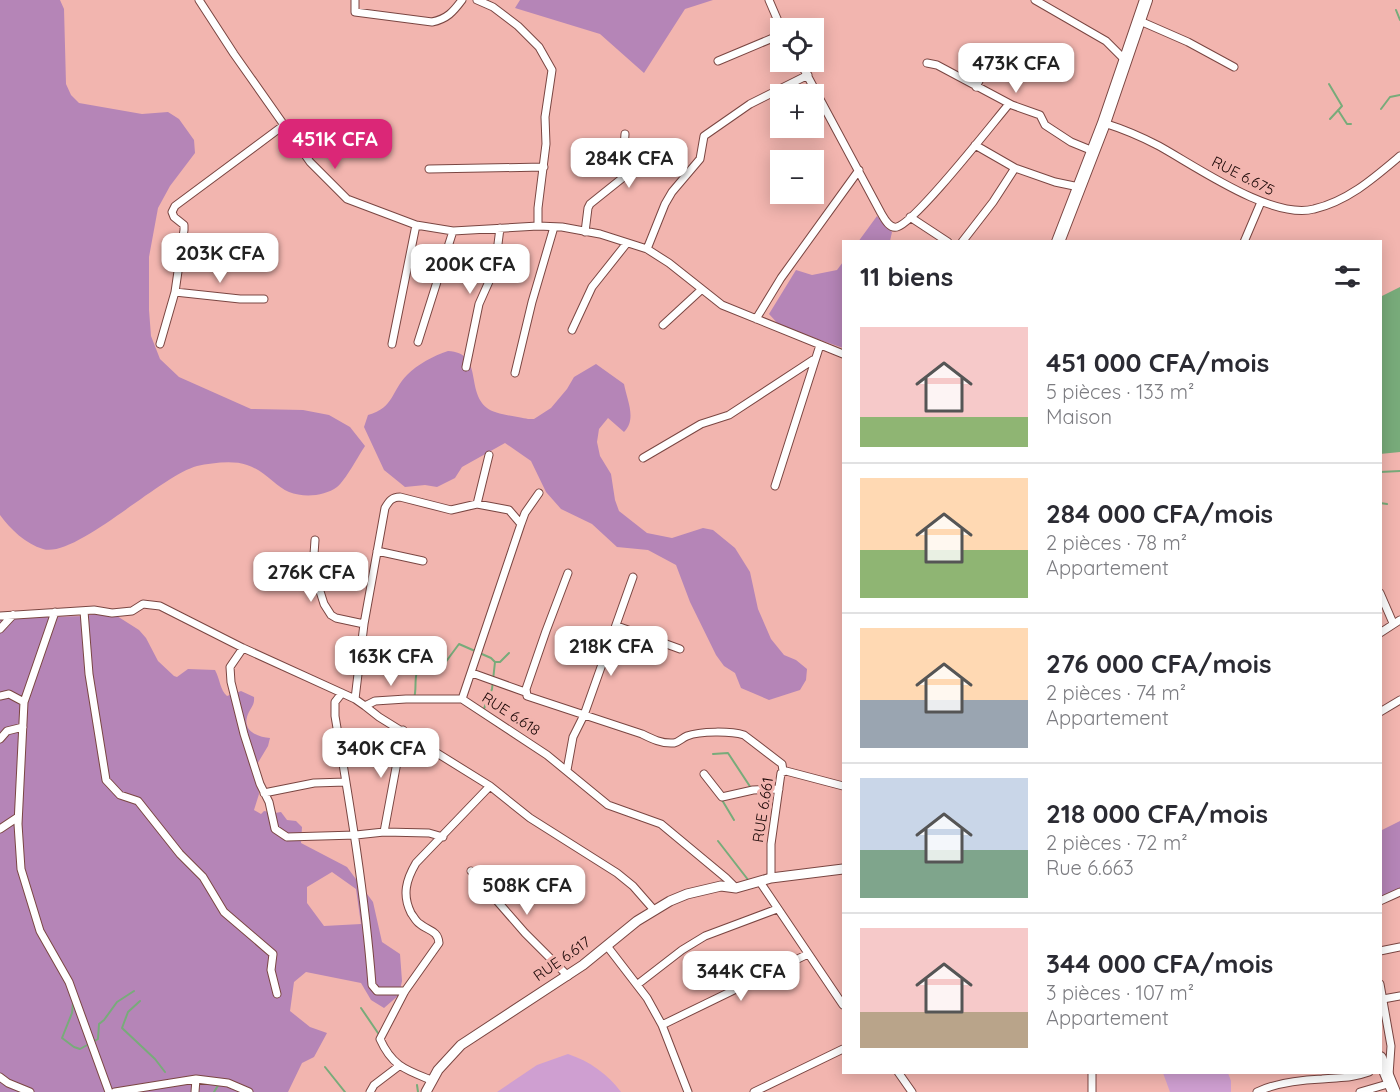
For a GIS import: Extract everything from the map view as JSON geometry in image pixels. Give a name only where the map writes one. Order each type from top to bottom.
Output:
[{"type":"highway","points":[[1059,240],[1104,123],[1146,0]]},
{"type":"street","points":[[199,0],[310,162],[347,199],[416,225],[453,231],[538,226],[600,234],[646,249],[669,262],[722,305],[842,354]]},
{"type":"street","points":[[355,0],[355,12],[432,22],[442,20],[455,12],[462,0]]},
{"type":"street","points":[[477,0],[493,7],[519,26],[539,48],[552,70],[545,117],[544,168],[538,208],[538,226]]},
{"type":"street","points":[[769,0],[777,18]]},
{"type":"street","points":[[1035,0],[1106,41],[1126,61]]},
{"type":"street","points":[[1140,21],[1188,42],[1234,67]]},
{"type":"street","points":[[718,61],[770,39]]},
{"type":"street","points":[[976,87],[991,57]]},
{"type":"street","points":[[927,63],[937,65],[1009,104],[1040,115],[1045,125],[1071,142],[1093,151]]},
{"type":"street","points":[[806,72],[890,226],[898,227],[910,218],[1009,104]]},
{"type":"street","points":[[646,249],[672,192],[700,159],[704,136],[750,105],[808,75]]},
{"type":"street","name":"RUE 6.675","points":[[1104,123],[1157,145],[1261,202],[1299,212],[1315,209],[1350,195],[1375,178],[1400,156]]},
{"type":"street","points":[[160,344],[175,292],[184,230],[184,225],[174,217],[172,212],[175,206],[284,125]]},
{"type":"street","points":[[585,232],[590,204],[625,176],[629,164],[624,148],[625,134]]},
{"type":"street","points":[[975,145],[1015,168],[1079,188]]},
{"type":"street","points":[[429,169],[544,168]]},
{"type":"street","points":[[964,240],[993,202],[1015,168]]},
{"type":"street","points":[[756,319],[781,278],[859,170]]},
{"type":"street","points":[[1245,240],[1261,202]]},
{"type":"street","points":[[910,218],[945,240]]},
{"type":"street","points":[[392,344],[416,225]]},
{"type":"street","points":[[515,373],[532,302],[554,227]]},
{"type":"street","points":[[466,367],[479,304],[495,268],[500,228]]},
{"type":"street","points":[[418,342],[453,231]]},
{"type":"street","points":[[572,330],[592,287],[627,243]]},
{"type":"street","points":[[663,325],[701,290]]},
{"type":"street","points":[[175,292],[240,299],[264,299]]},
{"type":"street","points":[[775,486],[792,437],[813,360],[820,345]]},
{"type":"street","points":[[644,458],[701,424],[729,415],[813,360]]},
{"type":"street","points":[[477,504],[489,454]]},
{"type":"street","points":[[462,699],[525,513],[539,493]]},
{"type":"street","points":[[355,699],[364,624],[388,502],[395,497],[451,510],[477,504],[509,510],[522,524]]},
{"type":"street","points":[[315,540],[313,569],[324,604],[331,615],[336,618],[364,624]]},
{"type":"street","points":[[377,551],[423,561]]},
{"type":"street","points":[[525,692],[568,573]]},
{"type":"street","points":[[567,770],[573,738],[584,716],[633,577]]},
{"type":"street","points":[[1382,596],[1396,621],[1382,632]]},
{"type":"street","points":[[0,616],[84,610],[112,613],[132,611],[143,604],[160,606],[243,648],[355,699],[490,786],[530,818],[617,873],[633,886],[654,910]]},
{"type":"street","points":[[84,610],[89,674],[106,780],[120,795],[138,801],[180,854],[203,877],[224,912],[273,954],[271,970],[277,994]]},
{"type":"street","points":[[55,612],[24,702],[18,818],[21,869],[40,931],[69,982],[109,1092]]},
{"type":"street","points":[[0,629],[13,615]]},
{"type":"street","points":[[617,626],[680,649]]},
{"type":"street","points":[[243,648],[230,667],[231,682],[244,735],[269,802],[275,829],[287,837],[356,836],[384,832],[429,832],[443,837]]},
{"type":"street","points":[[472,673],[525,692],[527,696],[642,734],[656,741],[676,743],[697,734],[737,733],[744,735],[782,764],[783,771]]},
{"type":"street","points":[[342,693],[335,702],[335,716],[356,836],[372,985],[377,991],[405,991]]},
{"type":"street","points":[[0,696],[9,694],[24,702]]},
{"type":"street","name":"RUE 6.618","points":[[365,706],[375,701],[462,699],[567,770],[608,805],[661,824],[736,888]]},
{"type":"street","points":[[1382,711],[1400,700]]},
{"type":"street","points":[[0,739],[7,731],[23,727]]},
{"type":"street","points":[[384,832],[403,730]]},
{"type":"street","name":"RUE 6.661","points":[[771,878],[771,844],[778,789],[783,771],[842,786]]},
{"type":"street","points":[[704,774],[722,797],[753,790],[778,789]]},
{"type":"street","points":[[264,793],[314,783],[346,782]]},
{"type":"street","points":[[432,1080],[406,1071],[393,1062],[380,1039],[405,991],[439,943],[435,932],[419,924],[409,907],[405,893],[408,877],[416,863],[490,786]]},
{"type":"street","points":[[0,829],[18,818]]},
{"type":"street","name":"RUE 6.617","points":[[426,1092],[445,1061],[460,1045],[568,976],[654,910],[687,894],[721,886],[736,888],[771,878],[842,869]]},
{"type":"street","points":[[471,871],[525,933],[568,976]]},
{"type":"street","points":[[760,882],[842,1004]]},
{"type":"street","points":[[1382,901],[1400,892]]},
{"type":"street","points":[[638,984],[698,940],[777,909]]},
{"type":"street","points":[[607,946],[638,984],[662,1025],[688,1092]]},
{"type":"street","points":[[1382,951],[1400,947]]},
{"type":"street","points":[[662,1025],[808,954]]},
{"type":"street","points":[[1360,1092],[1386,1074],[1391,1047],[1382,994]]},
{"type":"street","points":[[1383,999],[1400,996]]},
{"type":"street","points":[[754,1092],[842,1049]]},
{"type":"street","points":[[370,1092],[374,1085],[399,1066]]},
{"type":"street","points":[[899,1074],[912,1092]]},
{"type":"street","points":[[1092,1074],[1092,1092]]},
{"type":"street","points":[[1257,1092],[1276,1086],[1322,1078],[1353,1078],[1364,1074]]},
{"type":"street","points":[[0,1077],[30,1092]]},
{"type":"street","points":[[195,1092],[196,1078]]},
{"type":"street","points":[[115,1092],[196,1078],[228,1083],[249,1092]]},
{"type":"shaded area","points":[[0,0],[60,0],[64,9],[66,84],[71,95],[79,103],[142,114],[168,112],[179,119],[194,140],[195,153],[170,186],[158,208],[149,257],[151,336],[160,359],[179,377],[251,409],[303,410],[329,415],[350,427],[365,446],[337,487],[320,494],[301,495],[284,490],[253,467],[241,463],[229,462],[197,466],[162,485],[96,530],[57,549],[43,549],[31,544],[14,531],[0,515]]},
{"type":"shaded area","points":[[520,0],[713,0],[685,9],[644,73],[600,34],[515,8]]},
{"type":"shaded area","points":[[877,216],[892,232],[890,240],[859,240]]},
{"type":"shaded area","points":[[842,263],[842,348],[780,326],[769,314],[796,270],[812,275],[837,270]]},
{"type":"shaded area","points":[[1400,287],[1400,452],[1382,454],[1382,296]]},
{"type":"shaded area","points":[[448,351],[459,353],[466,358],[480,400],[487,408],[528,419],[534,419],[551,408],[574,377],[596,364],[624,384],[631,415],[628,427],[624,432],[608,418],[599,429],[597,442],[600,456],[611,474],[619,511],[647,533],[672,538],[703,528],[713,530],[735,548],[750,572],[758,609],[771,639],[784,655],[796,660],[807,669],[806,680],[800,690],[769,700],[741,688],[735,673],[724,666],[716,655],[690,602],[676,565],[648,550],[617,547],[592,524],[561,509],[546,492],[531,461],[505,443],[462,467],[455,478],[437,487],[425,485],[405,487],[384,470],[364,427],[368,415],[377,412],[388,403],[411,371]]},
{"type":"shaded area","points":[[102,612],[117,616],[139,630],[158,661],[174,676],[177,677],[188,669],[215,670],[227,696],[241,691],[254,697],[254,703],[247,717],[247,726],[253,733],[270,738],[256,766],[259,794],[254,810],[261,814],[264,811],[281,812],[287,820],[296,821],[302,827],[301,843],[347,867],[373,902],[382,942],[400,954],[402,981],[399,995],[384,1008],[371,1000],[361,983],[306,972],[294,982],[290,1011],[310,1027],[327,1033],[314,1057],[302,1063],[288,1092],[0,1092],[0,618],[85,616]],"holes":[[[332,872],[356,889],[361,924],[324,926],[307,903],[307,887]]]},
{"type":"shaded area","points":[[1400,821],[1400,889],[1382,897],[1382,830]]},
{"type":"shaded area","points":[[568,1054],[598,1069],[621,1092],[497,1092],[537,1065]]},
{"type":"shaded area","points":[[1163,1074],[1228,1074],[1231,1081],[1231,1092],[1170,1092]]},
{"type":"waterway","points":[[1396,10],[1400,20]]},
{"type":"waterway","points":[[1329,84],[1342,106],[1330,119]]},
{"type":"waterway","points":[[1381,109],[1390,97],[1400,95]]},
{"type":"waterway","points":[[1338,110],[1347,124],[1351,124]]},
{"type":"waterway","points":[[1382,472],[1400,471]]},
{"type":"waterway","points":[[1382,503],[1387,504]]},
{"type":"waterway","points":[[414,698],[416,675],[424,663],[421,640]]},
{"type":"waterway","points":[[424,663],[427,666],[442,667],[459,644],[495,662]]},
{"type":"waterway","points":[[495,662],[500,662],[509,653]]},
{"type":"waterway","points":[[483,711],[492,689],[495,662]]},
{"type":"waterway","points":[[713,754],[728,753],[751,788]]},
{"type":"waterway","points":[[722,800],[734,820]]},
{"type":"waterway","points":[[718,841],[749,881]]},
{"type":"waterway","points":[[73,1003],[72,1013],[62,1038],[80,1049],[98,1039],[99,1024],[117,1002],[134,991]]},
{"type":"waterway","points":[[140,1001],[128,1012],[122,1028],[155,1059],[165,1072]]},
{"type":"waterway","points":[[361,1008],[380,1036]]},
{"type":"waterway","points":[[325,1067],[345,1092]]},
{"type":"waterway","points":[[214,1092],[219,1084]]},
{"type":"waterway","points":[[417,1085],[418,1092]]}]
